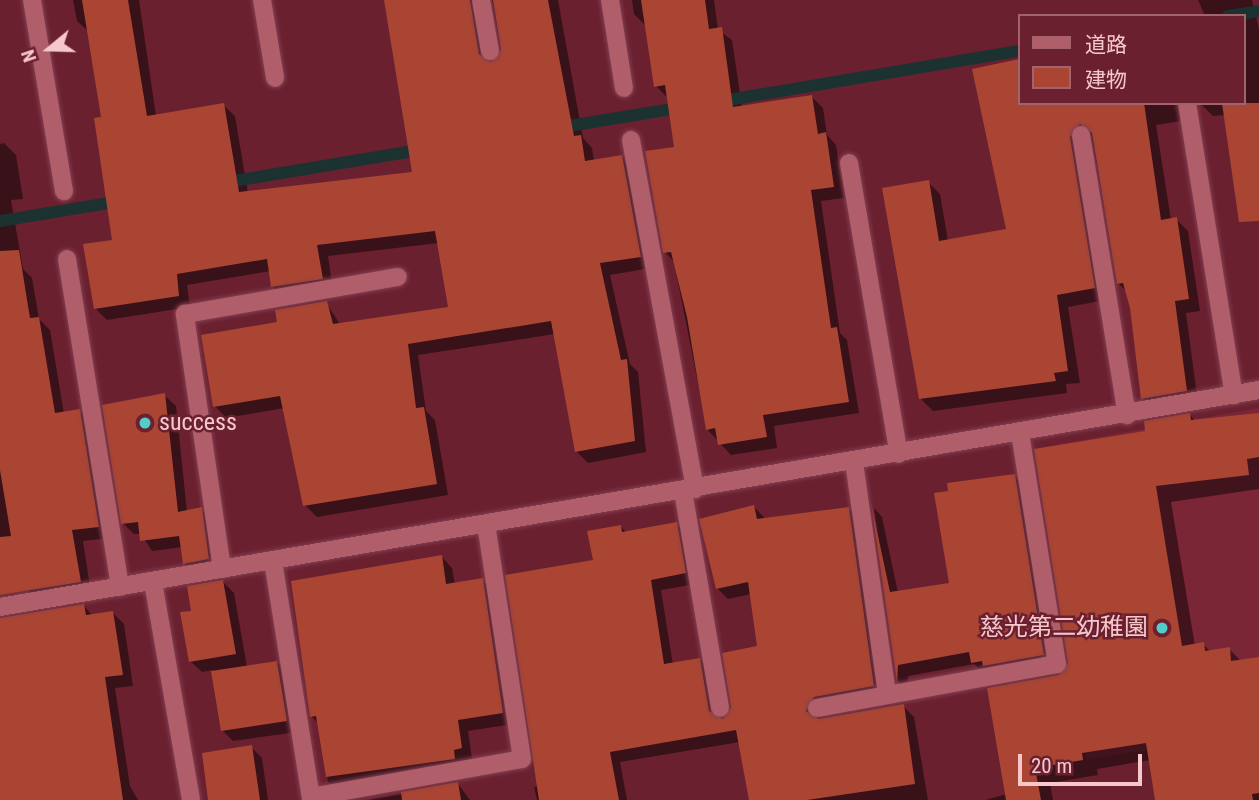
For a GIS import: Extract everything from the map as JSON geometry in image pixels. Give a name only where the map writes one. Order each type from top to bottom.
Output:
[{"type":"street","points":[[32,0],[64,191]]},
{"type":"street","points":[[262,0],[275,78]]},
{"type":"street","points":[[481,0],[490,51]]},
{"type":"street","points":[[610,0],[624,88]]},
{"type":"street","points":[[1187,105],[1234,395]]},
{"type":"street","points":[[1082,135],[1127,415]]},
{"type":"street","points":[[631,140],[689,490],[720,708]]},
{"type":"street","points":[[849,163],[899,454]]},
{"type":"street","points":[[67,259],[120,587]]},
{"type":"street","points":[[222,569],[185,314],[398,277]]},
{"type":"street","points":[[0,607],[1020,434],[1259,390]]},
{"type":"street","points":[[817,708],[1057,664],[1020,434]]},
{"type":"street","points":[[854,462],[887,694]]},
{"type":"street","points":[[273,561],[311,797],[522,759],[486,524]]},
{"type":"street","points":[[153,582],[191,800]]},
{"type":"shaded area","name":"慈光第二幼稚園","points":[[1259,408],[1259,732],[1087,760],[1034,449]]},
{"type":"building","points":[[82,0],[128,0],[147,116],[224,103],[239,192],[412,172],[384,0],[470,0],[479,54],[491,62],[501,50],[493,0],[548,0],[574,136],[581,135],[585,161],[622,155],[641,257],[600,263],[621,360],[627,359],[635,441],[575,452],[551,321],[408,344],[416,408],[424,407],[437,484],[303,506],[280,396],[213,407],[201,335],[277,322],[275,310],[327,301],[333,324],[448,307],[435,231],[317,245],[323,279],[271,287],[267,259],[177,274],[179,296],[94,309],[83,244],[112,240],[94,118],[101,117]]},
{"type":"building","points":[[641,0],[705,0],[709,29],[722,27],[733,107],[812,95],[818,134],[826,132],[834,187],[811,190],[831,328],[837,327],[849,402],[763,415],[767,437],[718,445],[715,428],[706,430],[687,317],[671,252],[663,253],[645,151],[674,147],[665,85],[654,87]]},
{"type":"building","points":[[1018,59],[1018,105],[1144,105],[1161,220],[1177,217],[1189,299],[1175,301],[1187,391],[1141,399],[1130,308],[1123,283],[1117,284],[1092,133],[1080,124],[1070,137],[1095,288],[1057,295],[1068,371],[1054,373],[1056,381],[919,399],[882,188],[929,180],[939,241],[1006,229],[972,69]]},
{"type":"building","points":[[1259,103],[1259,221],[1239,222],[1222,105]]},
{"type":"building","points":[[19,250],[30,318],[39,317],[55,413],[80,409],[99,527],[72,530],[81,582],[0,595],[0,537],[11,536],[0,470],[0,251]]},
{"type":"building","points":[[165,393],[178,512],[202,507],[209,559],[183,564],[179,536],[140,541],[138,522],[121,524],[102,405]]},
{"type":"building","name":"慈光第二幼稚園","points":[[1190,413],[1191,420],[1259,413],[1259,457],[1247,459],[1249,475],[1156,486],[1182,646],[1204,642],[1205,651],[1230,647],[1231,661],[1259,657],[1259,793],[1252,794],[1253,800],[1155,800],[1146,743],[1082,753],[1083,760],[1035,768],[1041,800],[1006,800],[987,688],[1059,675],[1068,663],[1034,449],[1145,431],[1144,421]]},
{"type":"building","points":[[1015,474],[1044,655],[983,666],[982,661],[971,663],[969,652],[898,665],[897,682],[871,503],[890,592],[949,583],[934,493],[948,491],[947,483]]},
{"type":"building","points":[[754,505],[757,519],[849,507],[874,686],[814,697],[806,711],[819,719],[904,704],[915,784],[807,800],[749,800],[736,730],[610,752],[619,800],[539,800],[505,575],[593,560],[587,531],[621,525],[622,532],[677,522],[686,573],[651,580],[664,664],[700,658],[709,711],[723,719],[731,707],[722,653],[757,646],[748,582],[716,589],[699,519]]},
{"type":"building","points":[[442,555],[446,584],[483,578],[503,713],[458,720],[462,748],[454,750],[455,759],[326,777],[316,716],[310,717],[291,581]]},
{"type":"building","points":[[223,580],[236,654],[189,662],[180,612],[191,611],[187,586]]},
{"type":"building","points":[[84,604],[86,615],[113,611],[123,675],[105,677],[123,800],[0,800],[0,618]]},
{"type":"building","points":[[277,661],[287,721],[221,731],[211,671]]},
{"type":"building","points":[[252,745],[260,800],[208,800],[202,753]]},
{"type":"building","points":[[458,782],[461,800],[402,800],[401,792]]},
{"type":"waterway","points":[[1240,14],[1259,11]]},
{"type":"waterway","points":[[716,102],[1018,51]]},
{"type":"waterway","points":[[557,128],[684,107]]},
{"type":"waterway","points":[[222,183],[425,149]]},
{"type":"waterway","points":[[0,221],[121,201]]},
{"type":"place","name":"success","points":[[145,423]]},
{"type":"place","name":"慈光第二幼稚園","points":[[1162,628]]}]
